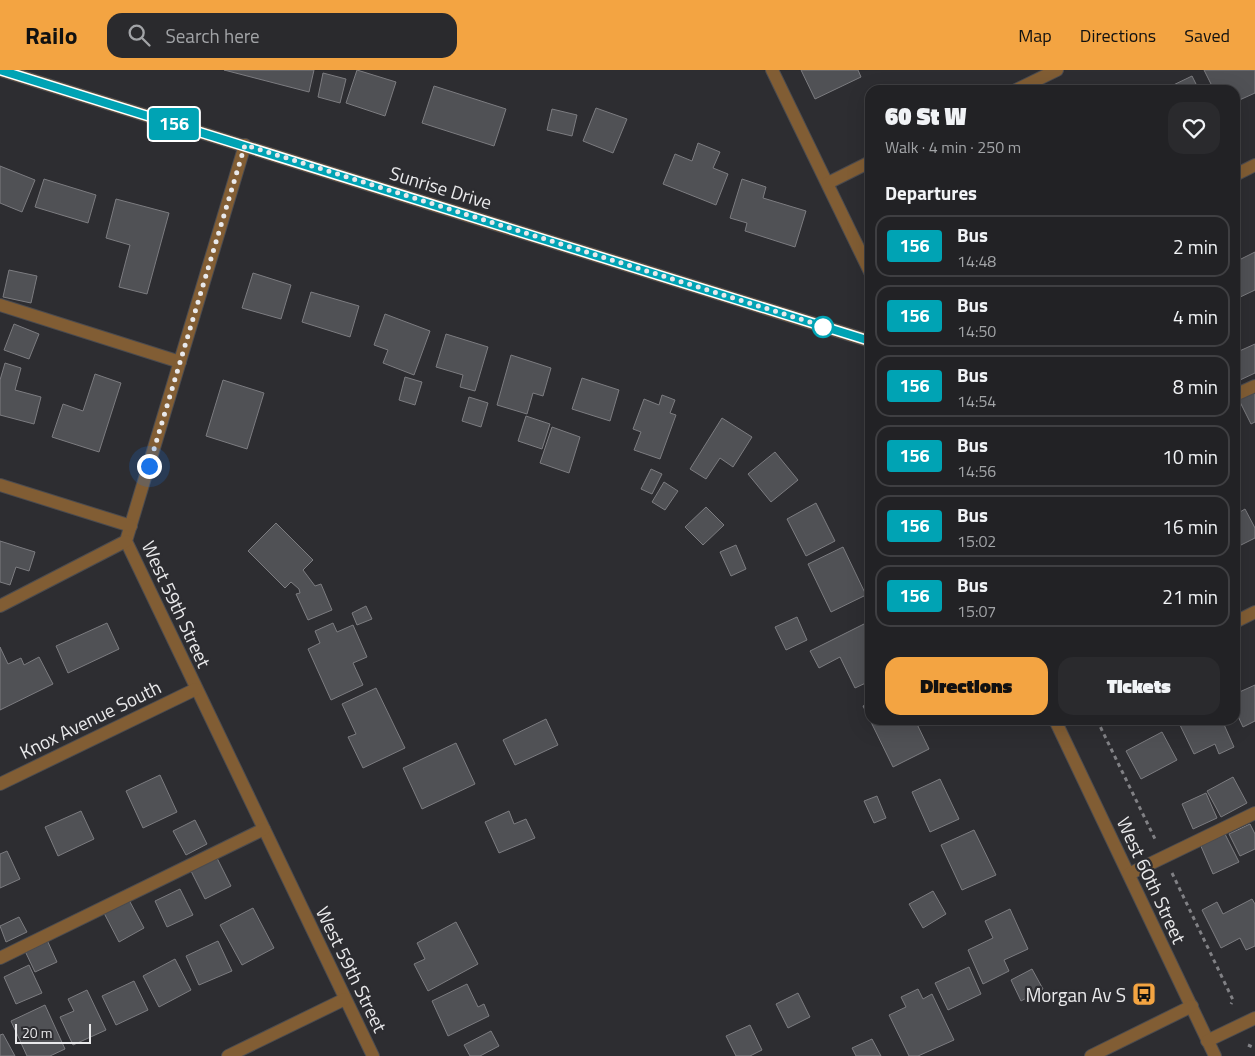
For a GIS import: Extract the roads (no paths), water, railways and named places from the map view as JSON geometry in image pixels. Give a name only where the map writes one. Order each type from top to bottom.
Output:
[{"type":"street","name":"Sunrise Drive","points":[[0,70],[865,339]]},
{"type":"street","points":[[772,70],[865,261]]},
{"type":"street","points":[[1026,85],[1056,70]]},
{"type":"street","name":"West 59th Street","points":[[245,145],[126,541],[373,1056]]},
{"type":"street","points":[[828,183],[865,164]]},
{"type":"street","points":[[1240,172],[1255,165]]},
{"type":"street","points":[[0,304],[180,362]]},
{"type":"street","points":[[1240,393],[1255,386]]},
{"type":"street","points":[[0,485],[131,526]]},
{"type":"street","points":[[0,606],[126,541]]},
{"type":"street","points":[[1240,620],[1255,612]]},
{"type":"street","name":"Knox Avenue South","points":[[0,784],[196,689]]},
{"type":"street","name":"West 60th Street","points":[[1057,725],[1215,1056]]},
{"type":"street","points":[[1129,874],[1255,813]]},
{"type":"street","points":[[0,958],[264,829]]},
{"type":"street","points":[[228,1056],[345,999]]},
{"type":"street","points":[[1091,1056],[1192,1006]]},
{"type":"street","points":[[1208,1040],[1255,1018]]},
{"type":"place","name":"Morgan Av S","points":[[1144,994]]}]
